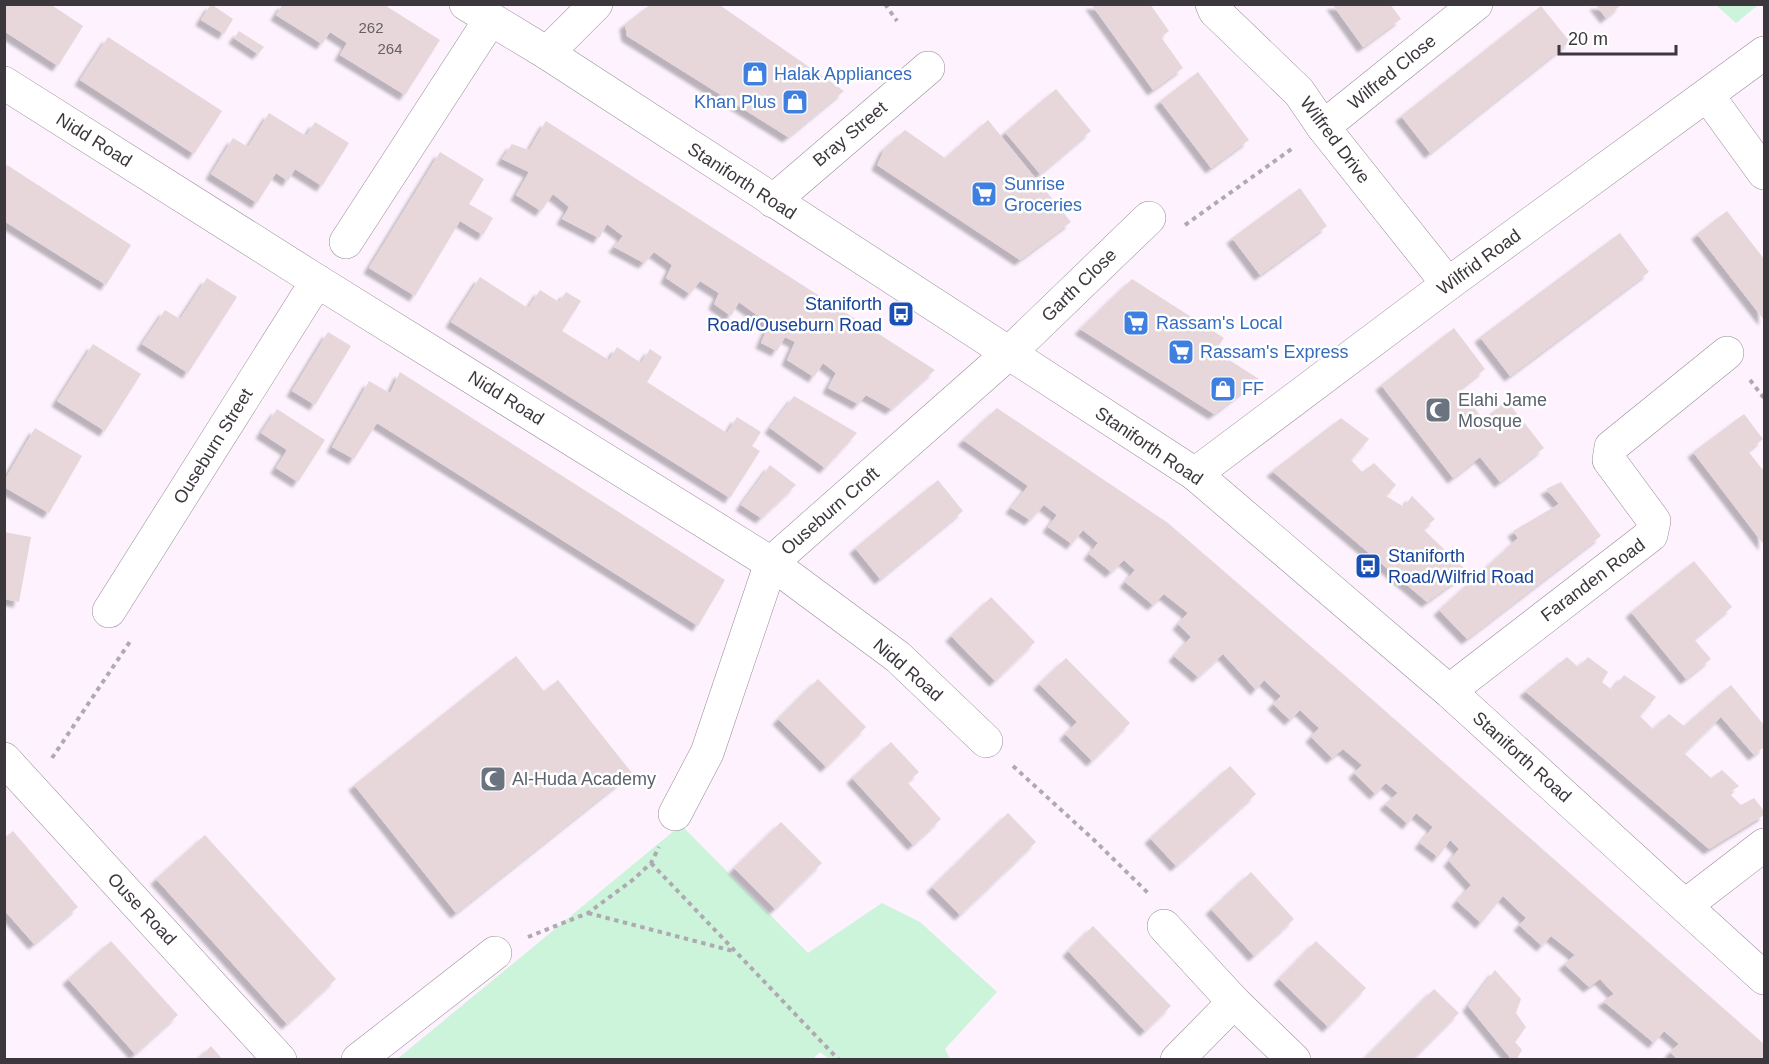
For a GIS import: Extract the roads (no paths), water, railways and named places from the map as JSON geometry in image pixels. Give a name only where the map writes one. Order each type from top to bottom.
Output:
[{"type":"street","points":[[547,53],[596,4]]},
{"type":"street","name":"Wilfred Drive","points":[[1212,4],[1215,10],[1299,92],[1323,127],[1448,284]]},
{"type":"street","name":"Wilfred Close","points":[[1323,127],[1463,8]]},
{"type":"street","points":[[346,242],[478,12]]},
{"type":"street","name":"Staniforth Road","points":[[478,12],[547,53],[1195,474],[1449,691],[1764,978]]},
{"type":"street","name":"Wilfrid Road","points":[[1195,474],[1448,284],[1764,53]]},
{"type":"street","name":"Bray Street","points":[[773,201],[928,68]]},
{"type":"street","name":"Nidd Road","points":[[4,83],[316,281],[771,563],[898,657],[986,741]]},
{"type":"street","points":[[1708,96],[1764,173]]},
{"type":"street","name":"Garth Close","points":[[1009,353],[1149,218]]},
{"type":"street","name":"Ouseburn Street","points":[[109,611],[316,281]]},
{"type":"street","name":"Ouseburn Croft","points":[[675,814],[707,753],[771,563],[1009,353]]},
{"type":"street","name":"Faranden Road","points":[[1449,691],[1651,536],[1654,521],[1609,460],[1611,447],[1726,353]]},
{"type":"street","name":"Ouse Road","points":[[4,759],[280,1059]]},
{"type":"street","points":[[1686,905],[1764,845]]},
{"type":"street","points":[[1164,926],[1234,1002],[1294,1059]]},
{"type":"street","points":[[358,1059],[495,953]]},
{"type":"street","points":[[1176,1059],[1234,1002]]},
{"type":"place","name":"Halak Appliances","points":[[755,74]]},
{"type":"place","name":"Khan Plus","points":[[795,102]]},
{"type":"place","name":"Sunrise Groceries","points":[[984,194]]},
{"type":"place","name":"Staniforth Road/Ouseburn Road","points":[[901,314]]},
{"type":"place","name":"Rassam's Local","points":[[1136,323]]},
{"type":"place","name":"Rassam's Express","points":[[1181,352]]},
{"type":"place","name":"FF","points":[[1223,389]]},
{"type":"place","name":"Elahi Jame Mosque","points":[[1438,410]]},
{"type":"place","name":"Staniforth Road/Wilfrid Road","points":[[1368,566]]},
{"type":"place","name":"Al-Huda Academy","points":[[493,779]]}]
